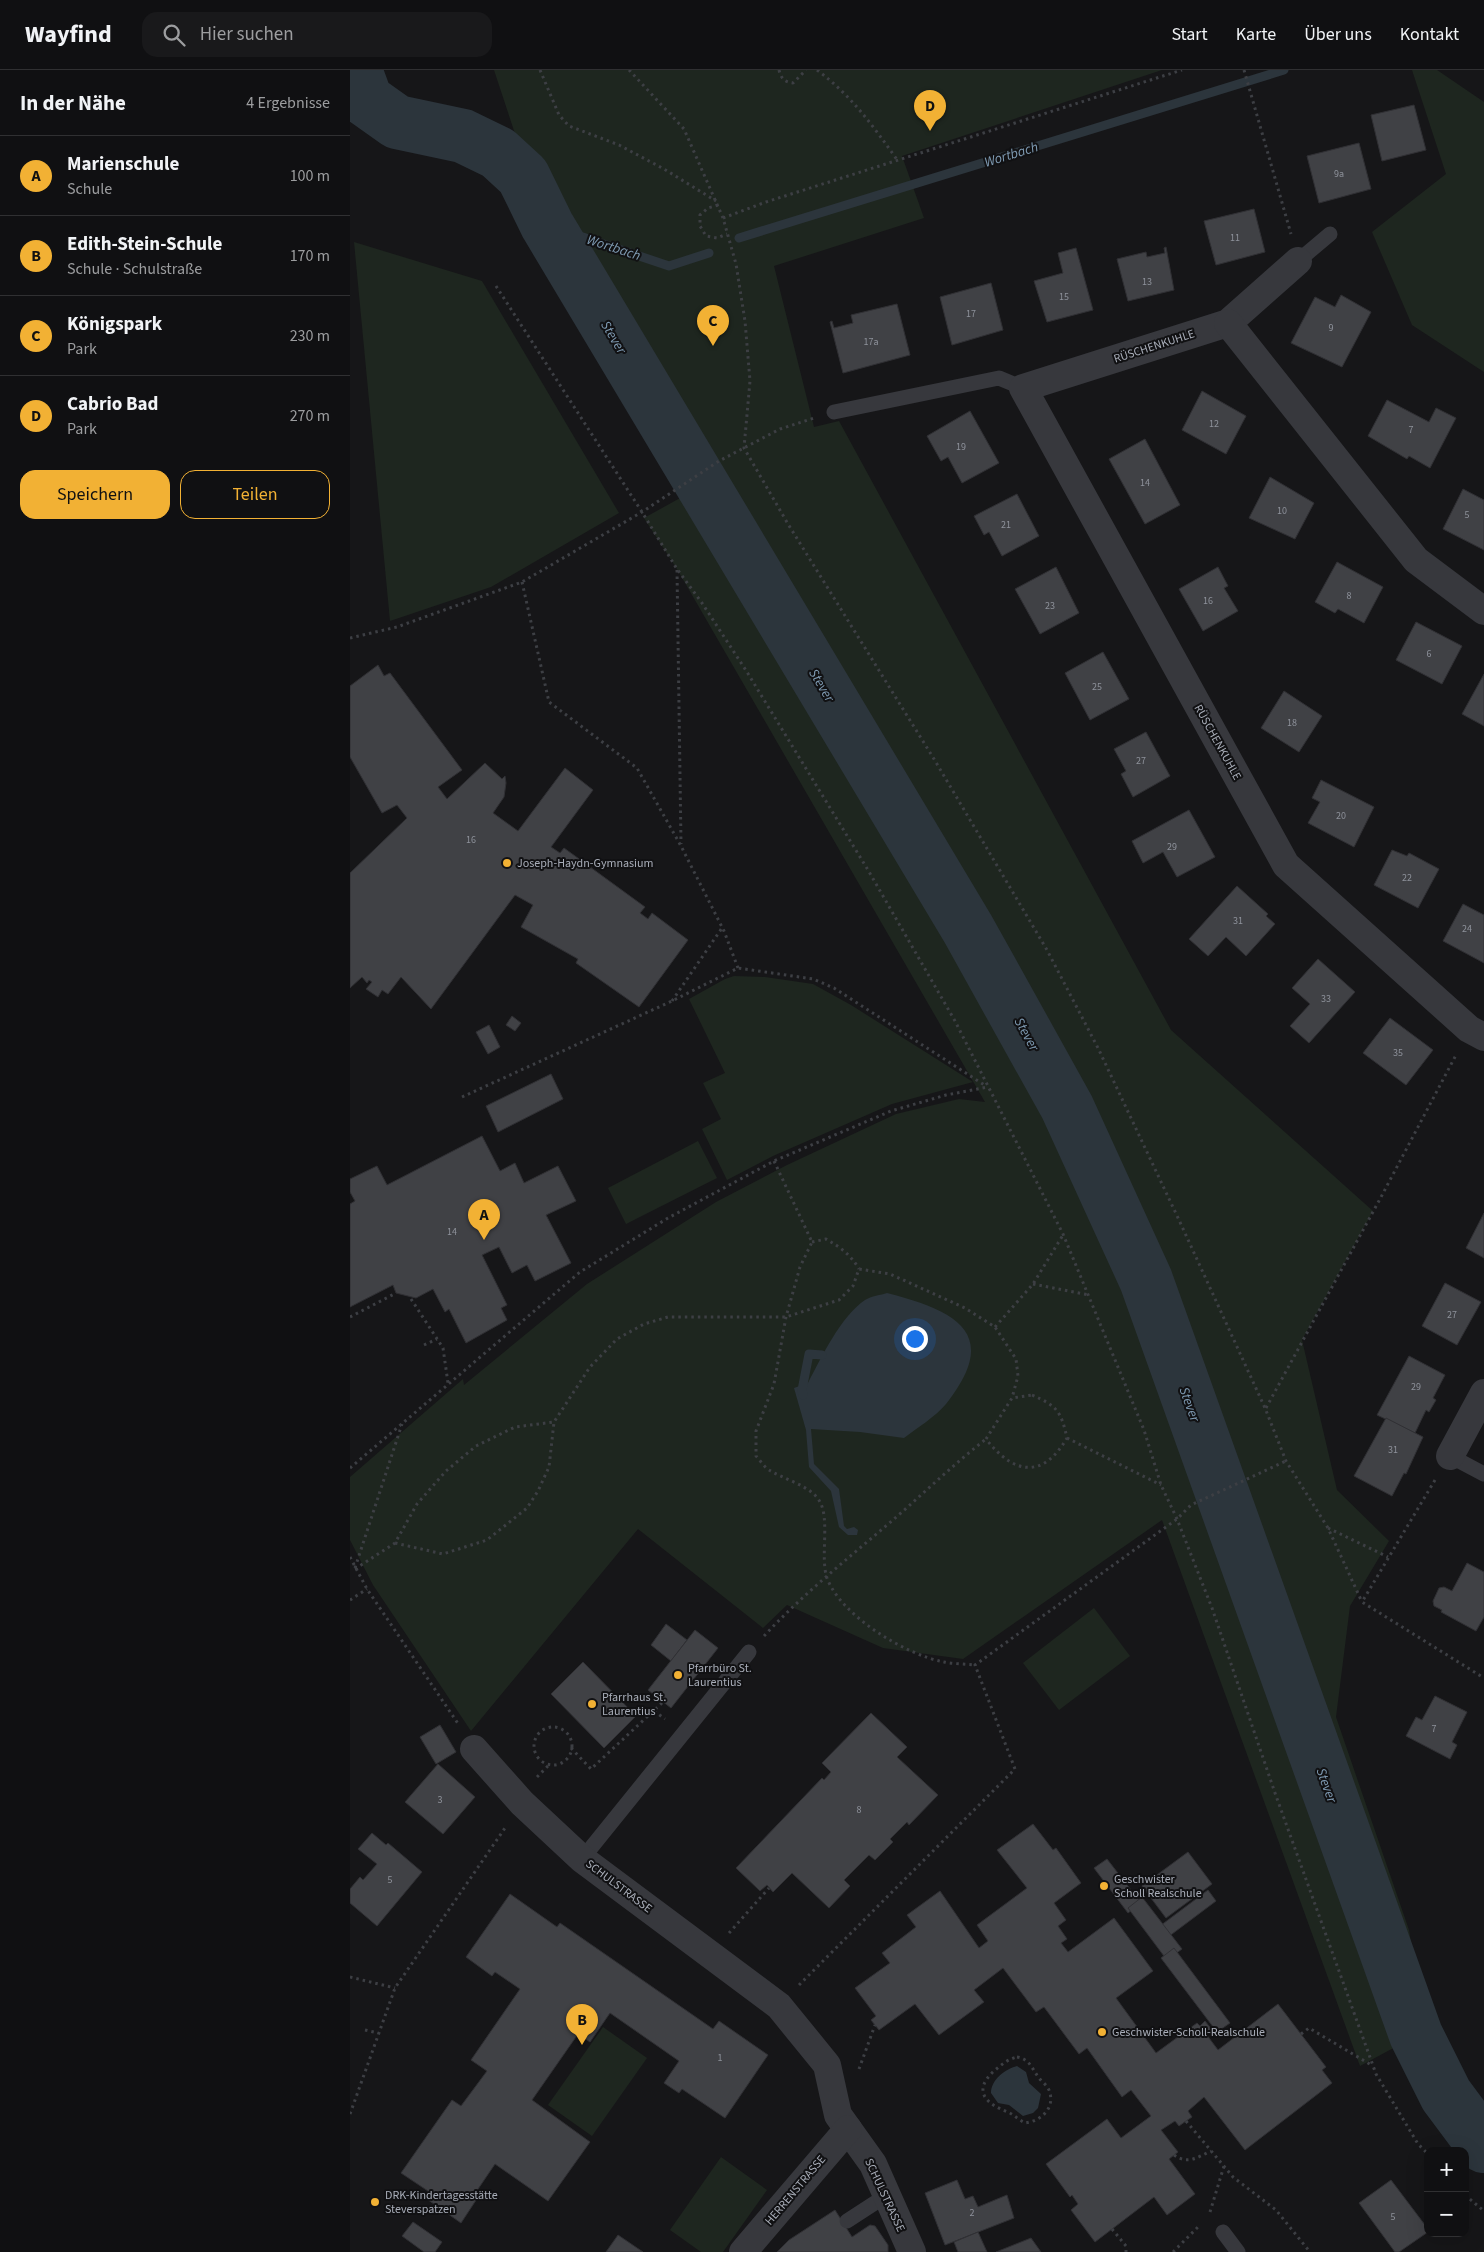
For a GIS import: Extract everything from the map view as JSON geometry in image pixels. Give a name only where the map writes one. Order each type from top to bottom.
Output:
[{"type":"street","name":"RÜSCHENKUHLE","points":[[1298,261],[1228,323],[1023,388],[1286,865],[1476,1033]]},
{"type":"street","points":[[1228,323],[1416,560],[1484,612]]},
{"type":"street","points":[[1450,1456],[1484,1393]]},
{"type":"street","name":"SCHULSTRASSE","points":[[474,1749],[522,1803],[582,1859],[779,2006],[827,2065],[843,2122],[873,2164],[912,2252]]},
{"type":"street","name":"HERRENSTRASSE","points":[[743,2252],[843,2122]]},
{"type":"lane","name":"RÜSCHENKUHLE","points":[[1298,261],[1330,234]]},
{"type":"lane","points":[[834,412],[1000,378],[1023,388]]},
{"type":"lane","points":[[1450,1456],[1484,1474]]},
{"type":"lane","points":[[582,1859],[749,1652]]},
{"type":"lane","points":[[847,2221],[887,2195]]},
{"type":"lane","points":[[1223,2232],[1238,2252]]},
{"type":"path","points":[[540,70],[559,115],[569,126],[619,145],[664,169],[717,203]]},
{"type":"path","points":[[628,70],[684,128],[723,218],[736,264],[745,321],[750,381],[744,448],[788,524],[934,759],[1047,950],[1102,1057],[1265,1408],[1286,1461],[1328,1528],[1362,1602],[1484,1678]]},
{"type":"path","points":[[779,70],[781,77],[786,82],[792,83],[806,70]]},
{"type":"path","points":[[817,70],[833,82],[859,108],[898,161]]},
{"type":"path","points":[[723,218],[1182,70]]},
{"type":"path","points":[[1244,71],[1298,261]]},
{"type":"path","points":[[717,203],[700,215],[700,226],[706,236],[718,238],[727,234]]},
{"type":"path","points":[[496,286],[642,512],[677,570],[702,603],[747,672],[868,870],[955,1021],[1063,1234],[1144,1430],[1161,1485],[1177,1519],[1212,1608],[1275,1793],[1373,2067],[1418,2144],[1424,2150]]},
{"type":"path","points":[[350,638],[397,627],[522,582],[642,512],[654,502],[718,461],[780,429],[834,412]]},
{"type":"path","points":[[677,570],[681,846]]},
{"type":"path","points":[[522,582],[549,702],[636,768],[681,846],[722,928],[738,968]]},
{"type":"path","points":[[672,1001],[722,928]]},
{"type":"path","points":[[462,1097],[672,1001],[738,968],[813,979],[834,988],[988,1087]]},
{"type":"path","points":[[1265,1408],[1449,1070],[1476,1033]]},
{"type":"path","points":[[350,1468],[580,1272],[676,1213],[774,1161],[891,1111],[946,1095],[988,1087]]},
{"type":"path","points":[[774,1161],[812,1242],[800,1267],[786,1317],[774,1384],[756,1431],[756,1456],[768,1469],[807,1490],[820,1501],[823,1513],[826,1576],[833,1589],[860,1619],[892,1641],[904,1648],[944,1662],[975,1665],[1177,1519],[1191,1505],[1286,1461]]},
{"type":"path","points":[[995,1327],[1033,1284],[1063,1234]]},
{"type":"path","points":[[749,1652],[791,1607],[986,1439],[1012,1398],[1018,1376],[1016,1359],[995,1327],[965,1308],[890,1274],[859,1269],[853,1259],[826,1239],[812,1242]]},
{"type":"path","points":[[395,1543],[444,1554],[487,1540],[527,1508],[538,1491],[549,1466],[554,1422],[590,1367],[617,1339],[644,1324],[676,1316],[786,1317],[839,1300],[853,1286],[859,1269]]},
{"type":"path","points":[[1033,1284],[1089,1295]]},
{"type":"path","points":[[350,1317],[396,1293]]},
{"type":"path","points":[[411,1299],[443,1348],[448,1383]]},
{"type":"path","points":[[424,1345],[437,1339]]},
{"type":"path","points":[[986,1439],[1007,1461],[1026,1468],[1044,1464],[1057,1454],[1067,1438],[1062,1416],[1050,1403],[1032,1395],[1012,1398]]},
{"type":"path","points":[[355,1568],[402,1422]]},
{"type":"path","points":[[355,1568],[395,1543],[417,1504],[446,1471],[476,1446],[515,1427],[554,1422]]},
{"type":"path","points":[[1067,1438],[1161,1485]]},
{"type":"path","points":[[1362,1602],[1450,1456]]},
{"type":"path","points":[[1328,1528],[1388,1557]]},
{"type":"path","points":[[350,1557],[367,1589],[421,1666],[474,1749]]},
{"type":"path","points":[[350,1600],[367,1589]]},
{"type":"path","points":[[779,2006],[1016,1769],[975,1665]]},
{"type":"path","points":[[571,1748],[566,1759],[558,1764],[549,1765],[540,1760],[535,1753],[534,1744],[537,1736],[543,1730],[551,1727],[559,1728],[570,1738],[571,1748],[591,1769],[663,1702]]},
{"type":"path","points":[[350,2114],[395,1988],[522,1803]]},
{"type":"path","points":[[711,1955],[770,1888]]},
{"type":"path","points":[[350,1977],[395,1988]]},
{"type":"path","points":[[858,2072],[875,2025]]},
{"type":"path","points":[[1301,2034],[1309,2028],[1373,2067]]},
{"type":"path","points":[[365,2030],[378,2033]]},
{"type":"path","points":[[1012,2058],[1022,2058],[1032,2066],[1049,2090],[1050,2098],[1050,2106],[1045,2114],[1032,2122],[1025,2123],[1010,2113],[997,2108],[982,2093],[986,2080],[995,2070],[1012,2058]]},
{"type":"path","points":[[1186,2121],[1234,2177],[1276,2210],[1310,2252]]},
{"type":"path","points":[[1174,2155],[1181,2160],[1193,2159],[1211,2151]]},
{"type":"path","points":[[1209,2216],[1224,2165]]},
{"type":"path","points":[[1469,2198],[1484,2211]]},
{"type":"path","points":[[1174,2252],[1203,2223]]},
{"type":"path","points":[[1112,2229],[1126,2246],[1126,2252]]},
{"type":"shaded area","points":[[494,70],[1162,70],[902,156],[924,218],[774,266],[814,427],[839,421],[1171,1030],[1373,1211],[1302,1340],[1337,1490],[1389,1541],[1350,1606],[1336,1717],[1409,1930],[1425,2031],[1360,2066],[1162,1520],[963,1659],[883,1648],[787,1605],[763,1628],[638,1529],[471,1731],[373,1585],[350,1540],[350,1477],[463,1379],[464,1385],[587,1284],[716,1202],[787,1165],[896,1114],[959,1099],[985,1102],[677,569],[644,518],[709,482],[521,152]]},
{"type":"shaded area","points":[[1412,70],[1437,70],[1484,102],[1484,372],[1412,325],[1372,232],[1446,174]]},
{"type":"shaded area","points":[[354,242],[482,281],[619,513],[491,587],[390,621]]},
{"type":"shaded area","points":[[734,976],[765,977],[813,984],[851,1005],[973,1082],[892,1104],[773,1156],[727,1180],[702,1129],[721,1119],[703,1083],[725,1073],[689,999]]},
{"type":"shaded area","points":[[698,1141],[717,1178],[626,1224],[608,1188]]},
{"type":"shaded area","points":[[887,1293],[912,1300],[951,1317],[963,1329],[970,1342],[970,1359],[962,1380],[942,1409],[904,1438],[860,1432],[811,1429],[814,1464],[839,1489],[844,1526],[847,1529],[854,1527],[858,1530],[857,1535],[848,1535],[839,1527],[831,1491],[809,1467],[806,1430],[794,1388],[808,1383],[832,1338],[856,1307],[867,1299]]},
{"type":"shaded area","points":[[1094,1608],[1130,1656],[1059,1710],[1023,1663]]},
{"type":"shaded area","points":[[603,2027],[647,2058],[592,2136],[548,2105]]},
{"type":"shaded area","points":[[1017,2066],[1026,2072],[1029,2083],[1041,2094],[1038,2108],[1033,2113],[1023,2116],[1009,2105],[998,2103],[991,2093],[996,2080],[1008,2070]]},
{"type":"shaded area","points":[[721,2157],[767,2190],[723,2252],[701,2252],[670,2230]]},
{"type":"building","points":[[1414,105],[1426,150],[1382,161],[1371,115]]},
{"type":"building","points":[[1359,143],[1371,189],[1319,203],[1307,156]]},
{"type":"building","points":[[1254,209],[1265,252],[1216,265],[1204,221]]},
{"type":"building","points":[[1166,247],[1174,290],[1128,301],[1117,259],[1146,252],[1147,257],[1165,253],[1164,248]]},
{"type":"building","points":[[1076,248],[1093,310],[1047,322],[1034,281],[1063,273],[1058,253]]},
{"type":"building","points":[[991,283],[1003,330],[952,345],[940,297]]},
{"type":"building","points":[[1341,295],[1371,312],[1342,367],[1291,343],[1315,297],[1335,307]]},
{"type":"building","points":[[897,304],[910,355],[843,373],[830,322],[832,321],[834,328],[853,323],[851,315]]},
{"type":"building","points":[[1202,391],[1246,416],[1226,454],[1182,430]]},
{"type":"building","points":[[1387,400],[1429,422],[1436,408],[1456,418],[1430,468],[1409,456],[1407,459],[1368,436]]},
{"type":"building","points":[[970,411],[999,463],[962,483],[948,457],[941,461],[927,436]]},
{"type":"building","points":[[1145,439],[1180,505],[1145,524],[1109,459]]},
{"type":"building","points":[[1270,477],[1314,503],[1295,539],[1249,518]]},
{"type":"building","points":[[1463,489],[1484,500],[1484,550],[1443,529]]},
{"type":"building","points":[[1017,494],[1039,536],[1002,556],[989,532],[984,535],[974,516]]},
{"type":"building","points":[[1337,562],[1383,587],[1364,623],[1338,609],[1335,613],[1315,602]]},
{"type":"building","points":[[1056,567],[1079,613],[1040,634],[1015,589]]},
{"type":"building","points":[[1218,567],[1228,586],[1224,588],[1238,611],[1203,631],[1179,589]]},
{"type":"building","points":[[1416,622],[1462,646],[1442,684],[1396,660]]},
{"type":"building","points":[[1103,652],[1129,699],[1090,720],[1065,673]]},
{"type":"building","name":"Joseph-Haydn-Gymnasium","points":[[378,665],[384,676],[390,673],[462,770],[438,787],[447,799],[485,763],[502,779],[505,776],[504,797],[493,813],[518,831],[565,768],[593,790],[551,847],[560,853],[564,848],[645,907],[640,913],[648,919],[652,913],[688,940],[639,1007],[576,963],[578,959],[521,927],[533,905],[515,895],[431,1009],[401,977],[388,994],[382,990],[378,997],[366,989],[372,982],[369,980],[367,983],[362,977],[350,988],[350,873],[407,818],[397,805],[382,813],[350,757],[350,686]]},
{"type":"building","points":[[1484,674],[1484,726],[1462,714]]},
{"type":"building","points":[[1284,691],[1322,716],[1299,752],[1261,728]]},
{"type":"building","points":[[1146,732],[1170,776],[1133,797],[1121,774],[1126,771],[1114,749]]},
{"type":"building","points":[[1321,780],[1374,807],[1354,847],[1308,823],[1320,802],[1312,798]]},
{"type":"building","points":[[1189,810],[1215,857],[1177,877],[1163,852],[1143,863],[1132,841]]},
{"type":"building","points":[[1392,850],[1407,856],[1409,853],[1439,869],[1418,908],[1374,885]]},
{"type":"building","points":[[1237,886],[1268,914],[1266,916],[1275,924],[1246,956],[1226,937],[1208,956],[1189,939]]},
{"type":"building","points":[[1463,904],[1484,915],[1484,963],[1443,941]]},
{"type":"building","points":[[1318,959],[1355,992],[1309,1043],[1290,1026],[1310,1004],[1292,988]]},
{"type":"building","points":[[512,1016],[521,1023],[515,1031],[506,1025]]},
{"type":"building","points":[[1390,1018],[1433,1050],[1406,1085],[1363,1053]]},
{"type":"building","points":[[489,1025],[500,1047],[488,1054],[476,1032]]},
{"type":"building","points":[[551,1074],[563,1099],[498,1132],[486,1106]]},
{"type":"building","points":[[482,1136],[500,1171],[515,1163],[524,1183],[558,1166],[576,1201],[546,1215],[571,1263],[535,1281],[527,1265],[512,1273],[499,1247],[482,1255],[507,1305],[501,1308],[507,1320],[466,1343],[449,1309],[445,1312],[433,1289],[416,1298],[396,1293],[393,1285],[350,1307],[350,1204],[355,1201],[350,1192],[350,1179],[377,1166],[387,1185]]},
{"type":"building","points":[[1484,1213],[1484,1258],[1466,1248]]},
{"type":"building","points":[[1445,1283],[1481,1302],[1457,1345],[1422,1326]]},
{"type":"building","points":[[1409,1356],[1445,1375],[1433,1398],[1436,1400],[1429,1412],[1426,1410],[1415,1433],[1377,1415]]},
{"type":"building","points":[[1386,1418],[1423,1437],[1406,1474],[1404,1473],[1392,1496],[1354,1476]]},
{"type":"building","points":[[1467,1563],[1484,1572],[1484,1617],[1476,1631],[1441,1612],[1442,1610],[1434,1606],[1433,1601],[1439,1588],[1444,1587],[1452,1591]]},
{"type":"building","points":[[666,1624],[687,1640],[671,1661],[651,1645]]},
{"type":"building","name":"Pfarrbüro St. Laurentius","points":[[695,1630],[718,1648],[671,1708],[648,1690]]},
{"type":"building","name":"Pfarrhaus St. Laurentius","points":[[583,1662],[636,1716],[604,1748],[551,1694]]},
{"type":"building","points":[[1435,1696],[1467,1712],[1452,1742],[1457,1745],[1450,1759],[1406,1736],[1416,1717],[1422,1720]]},
{"type":"building","points":[[871,1713],[907,1747],[897,1757],[938,1795],[909,1825],[907,1822],[890,1839],[893,1842],[875,1860],[869,1855],[844,1880],[850,1886],[829,1908],[792,1873],[773,1892],[767,1885],[760,1891],[736,1868],[822,1778],[824,1780],[831,1772],[822,1763]]},
{"type":"building","points":[[440,1725],[456,1752],[436,1764],[420,1737]]},
{"type":"building","points":[[438,1764],[475,1797],[443,1834],[405,1802]]},
{"type":"building","name":"Geschwister-Scholl-Realschule","points":[[1033,1824],[1053,1850],[1056,1848],[1081,1883],[1054,1903],[1066,1920],[1058,1926],[1067,1939],[1061,1943],[1068,1952],[1114,1918],[1153,1971],[1116,1998],[1156,2053],[1197,2023],[1200,2026],[1205,2021],[1212,2030],[1206,2034],[1218,2050],[1278,2004],[1326,2067],[1322,2070],[1332,2083],[1245,2150],[1204,2097],[1188,2111],[1192,2117],[1179,2126],[1175,2121],[1161,2130],[1178,2152],[1169,2159],[1195,2194],[1167,2215],[1154,2197],[1095,2242],[1071,2210],[1078,2204],[1072,2195],[1070,2197],[1046,2164],[1107,2119],[1121,2138],[1151,2116],[1131,2090],[1122,2097],[1087,2048],[1079,2054],[1044,2007],[1036,2012],[1003,1968],[974,1990],[984,2002],[939,2035],[915,2004],[879,2030],[871,2020],[876,2016],[855,1988],[890,1963],[882,1953],[916,1927],[907,1915],[940,1891],[979,1948],[988,1941],[977,1925],[1027,1888],[997,1850]]},
{"type":"building","points":[[372,1833],[386,1845],[388,1843],[422,1872],[377,1926],[350,1903],[350,1889],[360,1877],[363,1880],[377,1864],[358,1849]]},
{"type":"building","points":[[1188,1852],[1212,1884],[1166,1918],[1142,1886]]},
{"type":"building","points":[[1107,1859],[1141,1903],[1128,1913],[1094,1868]]},
{"type":"building","points":[[1208,1890],[1216,1901],[1168,1937],[1160,1926]]},
{"type":"building","points":[[510,1894],[557,1927],[560,1923],[713,2029],[719,2021],[768,2055],[725,2118],[682,2089],[679,2093],[664,2083],[679,2061],[610,2013],[590,2042],[578,2034],[532,2100],[590,2142],[548,2201],[495,2164],[476,2192],[480,2194],[461,2223],[424,2197],[428,2191],[401,2173],[452,2100],[461,2106],[487,2071],[471,2060],[520,1989],[495,1972],[492,1976],[466,1957]]},
{"type":"building","points":[[1142,1897],[1182,1949],[1167,1960],[1128,1908]]},
{"type":"building","points":[[1174,1948],[1230,2023],[1217,2032],[1161,1958]]},
{"type":"building","points":[[957,2180],[965,2199],[973,2196],[978,2207],[1007,2195],[1014,2218],[945,2245],[925,2193]]},
{"type":"building","points":[[1391,2180],[1424,2224],[1424,2235],[1399,2252],[1395,2252],[1359,2203]]},
{"type":"building","points":[[835,2210],[852,2237],[870,2225],[875,2226],[888,2245],[888,2252],[777,2252],[789,2240]]},
{"type":"building","points":[[413,2222],[442,2242],[435,2252],[424,2252],[402,2236]]},
{"type":"building","points":[[978,2232],[987,2252],[958,2252],[954,2242]]},
{"type":"building","points":[[618,2235],[643,2252],[606,2252]]},
{"type":"building","points":[[1031,2238],[1041,2252],[996,2252]]},
{"type":"waterway","name":"Stever","points":[[355,70],[366,100],[397,122],[463,136],[498,153],[523,176],[547,225],[968,929],[1067,1107],[1146,1280],[1416,2035],[1446,2095],[1484,2146]]},
{"type":"waterway","name":"Wortbach","points":[[739,238],[1284,70]]},
{"type":"waterway","name":"Wortbach","points":[[547,225],[669,266],[709,253]]},
{"type":"waterway","points":[[803,1395],[802,1390],[809,1354],[822,1355]]},
{"type":"place","name":"Cabrio Bad","points":[[930,131]]},
{"type":"place","name":"Königspark","points":[[713,346]]},
{"type":"place","name":"Joseph-Haydn-Gymnasium","points":[[507,863]]},
{"type":"place","name":"Marienschule","points":[[484,1240]]},
{"type":"place","name":"Pfarrbüro St. Laurentius","points":[[678,1675]]},
{"type":"place","name":"Pfarrhaus St. Laurentius","points":[[592,1704]]},
{"type":"place","name":"Geschwister Scholl Realschule","points":[[1104,1886]]},
{"type":"place","name":"Geschwister-Scholl-Realschule","points":[[1102,2032]]},
{"type":"place","name":"Edith-Stein-Schule","points":[[582,2045]]},
{"type":"place","name":"DRK-Kindertagesstätte Steverspatzen","points":[[375,2202]]}]
